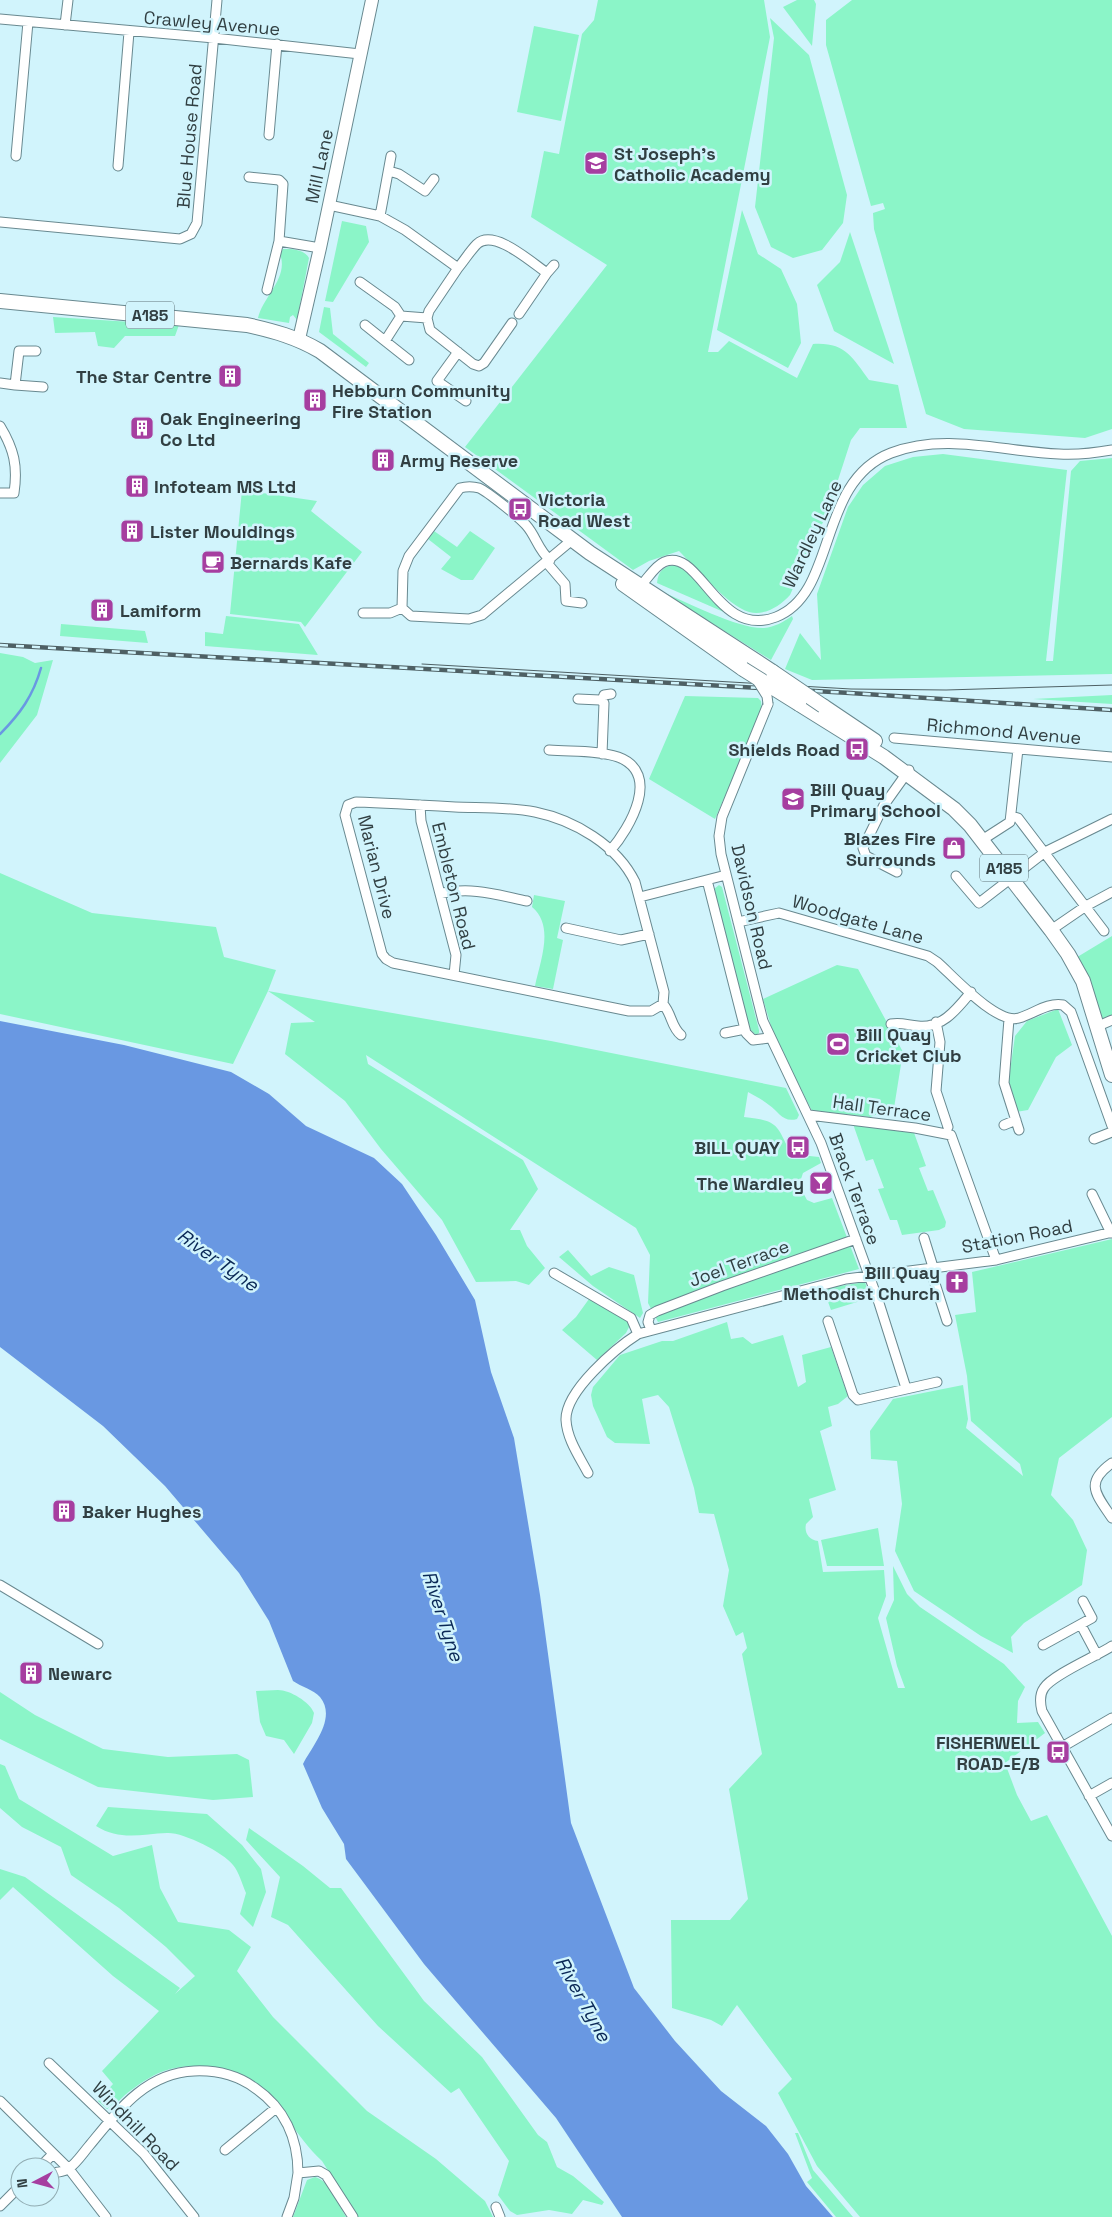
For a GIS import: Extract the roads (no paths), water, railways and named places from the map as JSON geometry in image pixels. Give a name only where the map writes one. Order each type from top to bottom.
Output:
[{"type":"main road","name":"Mill Lane","points":[[299,338],[320,248],[372,0]]},
{"type":"main road","name":"A185","points":[[0,300],[247,325],[278,331],[299,338],[320,351],[637,589],[799,704],[890,749]]},
{"type":"main road","name":"A185","points":[[748,667],[773,672],[890,749],[908,771],[970,825],[1051,930],[1076,968],[1112,1075]]},
{"type":"street","points":[[65,25],[68,0]]},
{"type":"street","name":"Blue House Road","points":[[0,222],[180,239],[191,234],[197,223],[218,0]]},
{"type":"street","name":"Crawley Avenue","points":[[0,19],[278,44],[360,54]]},
{"type":"street","points":[[16,156],[28,22]]},
{"type":"street","points":[[118,166],[129,32]]},
{"type":"street","points":[[269,135],[278,44]]},
{"type":"street","points":[[380,216],[392,156]]},
{"type":"street","points":[[389,171],[398,174],[422,195],[434,179]]},
{"type":"street","points":[[249,177],[279,180],[283,184],[279,241],[267,290]]},
{"type":"street","points":[[329,205],[380,216],[405,230],[458,268]]},
{"type":"street","points":[[512,323],[484,363],[479,366],[473,364],[430,330],[427,318],[429,310],[458,268],[478,243],[486,239],[498,240],[548,274]]},
{"type":"street","points":[[279,241],[320,248]]},
{"type":"street","points":[[518,314],[554,265]]},
{"type":"street","points":[[360,282],[395,307],[401,316]]},
{"type":"street","points":[[401,316],[427,318]]},
{"type":"street","points":[[385,341],[401,316]]},
{"type":"street","points":[[364,326],[409,360]]},
{"type":"street","points":[[15,385],[19,351],[36,351]]},
{"type":"street","points":[[458,352],[437,381],[466,402]]},
{"type":"street","points":[[0,384],[44,387]]},
{"type":"street","points":[[0,426],[14,452],[17,476],[14,492],[0,493]]},
{"type":"street","name":"Wardley Lane","points":[[637,589],[660,565],[670,561],[680,561],[690,568],[719,602],[731,612],[750,620],[773,618],[787,612],[804,595],[845,494],[861,474],[884,456],[912,448],[943,444],[982,445],[1059,454],[1112,450]]},
{"type":"street","points":[[572,540],[548,561],[482,614],[469,619],[410,616],[402,608],[403,571],[409,556],[460,488],[469,486],[480,489],[525,523],[534,535],[540,551],[548,561],[565,584],[566,601],[582,602]]},
{"type":"street","points":[[363,613],[390,613],[402,608]]},
{"type":"street","name":"Davidson Road","points":[[748,667],[765,692],[768,704],[726,807],[720,836],[726,875],[763,1021],[769,1038],[808,1115]]},
{"type":"street","points":[[602,754],[602,701],[604,695],[611,694]]},
{"type":"street","points":[[578,699],[602,701]]},
{"type":"street","name":"Richmond Avenue","points":[[890,749],[1018,749],[1112,757]]},
{"type":"street","points":[[982,840],[1010,822],[1018,749]]},
{"type":"street","points":[[549,750],[611,755],[629,762],[636,772],[639,782],[639,802],[624,834],[610,851]]},
{"type":"street","points":[[897,872],[866,856],[863,848],[884,805],[908,771]]},
{"type":"street","name":"Marian Drive","points":[[356,802],[420,805],[536,812],[567,822],[585,831],[610,851],[633,877],[640,897],[664,992],[663,1004],[651,1011],[629,1011],[393,963],[384,957],[345,815],[348,805],[356,802]]},
{"type":"street","name":"Embleton Road","points":[[420,805],[420,821],[456,955],[454,975]]},
{"type":"street","points":[[1012,816],[1018,818],[1104,931]]},
{"type":"street","points":[[956,876],[978,903],[1045,852],[1112,819]]},
{"type":"street","points":[[640,897],[726,875]]},
{"type":"street","points":[[707,880],[748,1037],[753,1040],[769,1038]]},
{"type":"street","points":[[440,894],[456,890],[470,890],[527,901]]},
{"type":"street","points":[[1051,930],[1086,906],[1112,892]]},
{"type":"street","name":"Woodgate Lane","points":[[738,922],[779,913],[922,955],[938,962],[971,992]]},
{"type":"street","points":[[566,928],[621,940],[649,934]]},
{"type":"street","points":[[891,1024],[903,1022],[920,1027],[951,1016],[971,992],[992,1011],[1010,1019],[1017,1019],[1058,1004],[1069,1008],[1112,1126]]},
{"type":"street","points":[[663,1004],[670,1012],[674,1030],[681,1035]]},
{"type":"street","points":[[1010,1019],[1004,1083],[1019,1130]]},
{"type":"street","points":[[1096,1027],[1112,1020]]},
{"type":"street","points":[[936,1022],[940,1038],[936,1091],[996,1260]]},
{"type":"street","points":[[724,1033],[745,1029]]},
{"type":"street","name":"Hall Terrace","points":[[808,1115],[949,1131]]},
{"type":"street","name":"Brack Terrace","points":[[808,1115],[856,1239],[906,1388]]},
{"type":"street","points":[[1004,1124],[1016,1120]]},
{"type":"street","points":[[1094,1139],[1112,1132]]},
{"type":"street","points":[[1092,1194],[1111,1232]]},
{"type":"street","name":"Station Road","points":[[651,1330],[742,1308],[846,1279],[996,1260],[1111,1232]]},
{"type":"street","points":[[924,1238],[947,1321]]},
{"type":"street","name":"Joel Terrace","points":[[651,1330],[648,1322],[650,1315],[657,1311],[856,1239]]},
{"type":"street","points":[[554,1273],[631,1318],[638,1334]]},
{"type":"street","points":[[828,1321],[853,1395],[858,1400],[937,1382]]},
{"type":"street","points":[[588,1473],[568,1432],[566,1418],[570,1402],[619,1347],[638,1334],[651,1330]]},
{"type":"street","points":[[1112,1463],[1100,1471],[1095,1485],[1097,1496],[1112,1518]]},
{"type":"street","points":[[0,1585],[98,1644]]},
{"type":"street","points":[[1044,1645],[1092,1618],[1083,1601]]},
{"type":"street","points":[[1080,1625],[1097,1655]]},
{"type":"street","points":[[1112,1646],[1054,1679],[1044,1687],[1040,1705],[1112,1836]]},
{"type":"street","points":[[1062,1748],[1112,1718]]},
{"type":"street","points":[[1090,1796],[1112,1783]]},
{"type":"street","name":"Windhill Road","points":[[49,2063],[110,2120],[157,2168],[194,2217]]},
{"type":"street","points":[[60,2171],[69,2169],[110,2120],[148,2084],[186,2071],[212,2071],[237,2078],[261,2092],[288,2124],[294,2138],[298,2173],[294,2198],[287,2217]]},
{"type":"street","points":[[0,2100],[69,2169],[106,2217]]},
{"type":"street","points":[[225,2150],[276,2108]]},
{"type":"street","points":[[51,2157],[54,2154]]},
{"type":"street","points":[[298,2173],[315,2171],[326,2175],[353,2217]]},
{"type":"street","points":[[0,2206],[10,2196]]},
{"type":"street","points":[[496,2207],[500,2217]]},
{"type":"water","name":"River Tyne","points":[[0,1021],[124,1045],[231,1072],[269,1094],[306,1126],[374,1158],[402,1184],[436,1235],[475,1300],[491,1372],[514,1438],[540,1595],[571,1823],[634,1988],[675,2041],[721,2091],[766,2126],[788,2154],[806,2186],[833,2217],[622,2217],[556,2118],[424,1964],[346,1859],[344,1844],[322,1808],[303,1764],[322,1731],[326,1714],[325,1705],[320,1697],[311,1690],[293,1681],[269,1621],[239,1573],[165,1486],[103,1426],[0,1347]]},
{"type":"waterway","points":[[0,734],[25,704],[41,668]]},
{"type":"tram line","points":[[422,664],[851,689],[946,690],[1112,685]]},
{"type":"railway","points":[[0,645],[850,693],[1112,710]]},
{"type":"place","name":"St Joseph's Catholic Academy","points":[[596,163]]},
{"type":"place","name":"The Star Centre","points":[[230,376]]},
{"type":"place","name":"Hebburn Community Fire Station","points":[[315,400]]},
{"type":"place","name":"Oak Engineering Co Ltd","points":[[142,428]]},
{"type":"place","name":"Army Reserve","points":[[383,460]]},
{"type":"place","name":"Infoteam MS Ltd","points":[[137,486]]},
{"type":"place","name":"Victoria Road West","points":[[520,509]]},
{"type":"place","name":"Lister Mouldings","points":[[132,531]]},
{"type":"place","name":"Bernards Kafe","points":[[213,562]]},
{"type":"place","name":"Lamiform","points":[[102,610]]},
{"type":"place","name":"Shields Road","points":[[857,749]]},
{"type":"place","name":"Bill Quay Primary School","points":[[793,799]]},
{"type":"place","name":"Blazes Fire Surrounds","points":[[954,848]]},
{"type":"place","name":"Bill Quay Cricket Club","points":[[838,1044]]},
{"type":"place","name":"BILL QUAY","points":[[798,1147]]},
{"type":"place","name":"The Wardley","points":[[821,1183]]},
{"type":"place","name":"Bill Quay Methodist Church","points":[[957,1282]]},
{"type":"place","name":"Baker Hughes","points":[[64,1511]]},
{"type":"place","name":"Newarc","points":[[31,1673]]},
{"type":"place","name":"FISHERWELL ROAD-E/B","points":[[1058,1752]]}]
